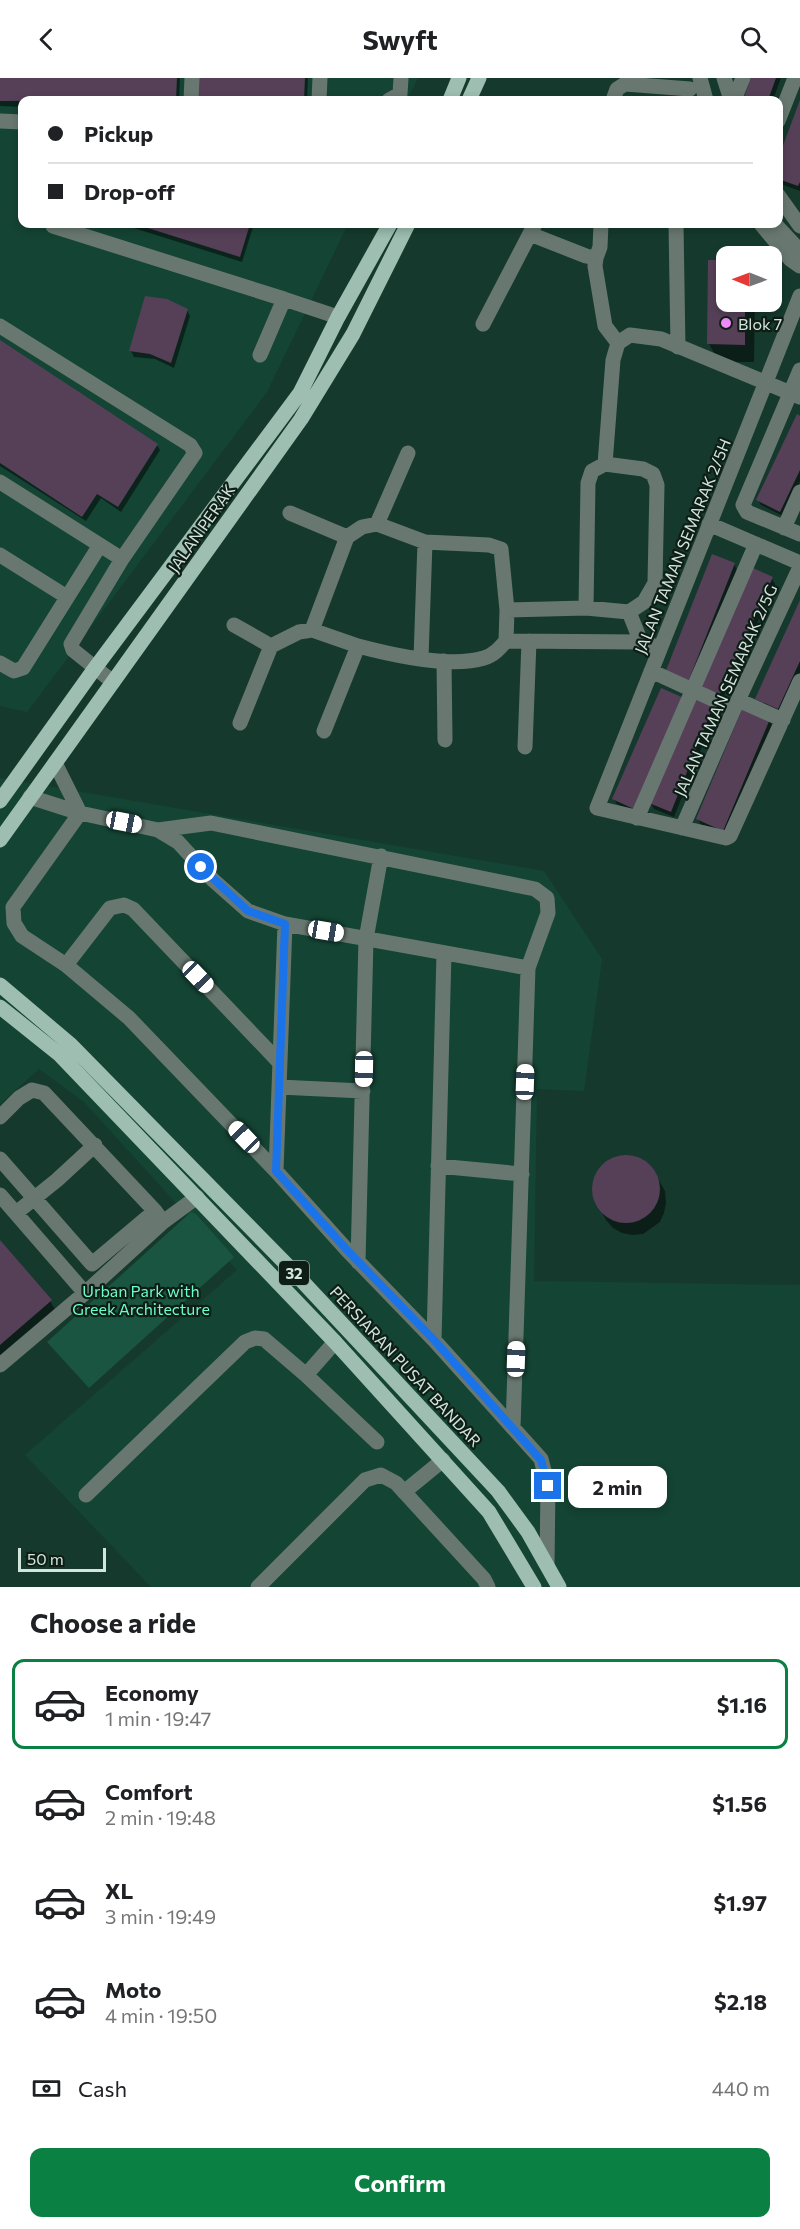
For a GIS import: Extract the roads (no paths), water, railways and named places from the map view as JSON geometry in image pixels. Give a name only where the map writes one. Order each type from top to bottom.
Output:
[{"type":"main road","points":[[452,96],[459,78]]},
{"type":"main road","points":[[471,96],[480,78]]},
{"type":"main road","name":"JALAN PERAK","points":[[0,801],[95,668],[300,393],[338,317],[388,228]]},
{"type":"main road","name":"JALAN PERAK","points":[[0,840],[301,419],[353,334],[406,228]]},
{"type":"main road","points":[[29,760],[37,764],[60,757]]},
{"type":"main road","name":"PERSIARAN PUSAT BANDAR","points":[[0,985],[71,1045],[288,1266],[498,1491],[528,1532],[559,1587]]},
{"type":"main road","name":"32","points":[[0,1007],[60,1055],[335,1342],[489,1512],[534,1587]]},
{"type":"street","points":[[191,96],[192,78]]},
{"type":"street","points":[[319,96],[320,78]]},
{"type":"street","points":[[396,96],[400,94],[401,78]]},
{"type":"street","points":[[724,78],[731,96]]},
{"type":"street","points":[[734,96],[743,78]]},
{"type":"street","points":[[783,108],[795,78]]},
{"type":"street","points":[[614,96],[617,89],[625,84],[674,94],[693,86]]},
{"type":"street","points":[[0,121],[18,123]]},
{"type":"street","points":[[783,202],[800,226]]},
{"type":"street","points":[[58,228],[338,317]]},
{"type":"street","points":[[601,228],[600,247],[595,266],[605,326],[618,343]]},
{"type":"street","points":[[676,228],[678,347]]},
{"type":"street","points":[[764,228],[790,259],[800,266]]},
{"type":"street","points":[[779,228],[800,251]]},
{"type":"street","points":[[483,324],[533,229],[586,256],[596,258]]},
{"type":"street","name":"JALAN TAMAN SEMARAK 2/5H","points":[[637,818],[597,808],[800,296]]},
{"type":"street","points":[[260,355],[284,299]]},
{"type":"street","points":[[0,326],[190,445],[195,453],[122,559],[71,644],[73,650],[113,682]]},
{"type":"street","points":[[605,464],[613,360],[618,343],[630,335],[661,339],[795,395]]},
{"type":"street","points":[[800,370],[795,395],[743,505],[747,512],[800,534]]},
{"type":"street","points":[[377,524],[408,453]]},
{"type":"street","points":[[507,610],[585,608],[629,612],[644,602],[655,583],[657,485],[653,474],[643,469],[605,464],[592,471],[588,483],[585,608]]},
{"type":"street","points":[[0,482],[122,559]]},
{"type":"street","points":[[784,528],[800,492]]},
{"type":"street","points":[[290,513],[347,537]]},
{"type":"street","points":[[240,723],[271,646],[299,632],[312,630],[388,654],[444,661],[484,658],[496,652],[506,641],[507,610],[501,549],[489,546],[425,542],[377,524],[362,527],[347,537],[312,630]]},
{"type":"street","points":[[709,524],[800,565]]},
{"type":"street","points":[[421,658],[425,542]]},
{"type":"street","points":[[756,544],[637,818],[726,838],[730,836],[800,681]]},
{"type":"street","points":[[0,663],[14,671],[23,668],[100,545]]},
{"type":"street","points":[[0,555],[67,597]]},
{"type":"street","name":"JALAN TAMAN SEMARAK 2/5G","points":[[682,828],[800,565]]},
{"type":"street","points":[[629,612],[641,642]]},
{"type":"street","points":[[234,626],[271,646]]},
{"type":"street","points":[[506,641],[641,642],[660,648]]},
{"type":"street","points":[[525,747],[529,641]]},
{"type":"street","points":[[324,731],[358,646]]},
{"type":"street","points":[[444,661],[444,740]]},
{"type":"street","points":[[651,671],[691,690],[783,720]]},
{"type":"street","points":[[60,757],[80,813]]},
{"type":"street","points":[[30,797],[80,813],[159,830],[211,823],[381,856],[535,889],[547,898],[548,913],[528,968],[513,1428]]},
{"type":"street","points":[[80,813],[13,908],[14,923],[22,936],[66,965],[129,1018],[434,1340],[541,1460],[548,1486],[547,1565]]},
{"type":"street","points":[[159,830],[177,842],[213,880],[248,911],[285,924],[528,968]]},
{"type":"street","points":[[358,1262],[366,939],[381,856]]},
{"type":"street","points":[[66,965],[110,908],[124,905],[133,909],[280,1063]]},
{"type":"street","points":[[276,1171],[285,924]]},
{"type":"street","points":[[434,1340],[444,953]]},
{"type":"street","points":[[279,1087],[363,1091]]},
{"type":"street","points":[[0,1117],[32,1090],[44,1093],[159,1216]]},
{"type":"street","points":[[16,1213],[94,1145]]},
{"type":"street","points":[[0,1159],[92,1264],[159,1216],[197,1197]]},
{"type":"street","points":[[438,1166],[522,1174]]},
{"type":"street","points":[[0,1195],[85,1293]]},
{"type":"street","points":[[0,1365],[85,1293],[159,1216]]},
{"type":"street","points":[[86,1495],[246,1342],[255,1338],[264,1339],[306,1375],[376,1442]]},
{"type":"street","points":[[306,1375],[335,1342]]},
{"type":"street","points":[[404,1492],[442,1460]]},
{"type":"street","points":[[258,1587],[364,1480],[381,1475],[396,1483],[484,1579],[488,1587]]},
{"type":"place","name":"Blok 7","points":[[726,323]]},
{"type":"park label","name":"Urban Park with Greek Architecture","points":[[141,1299]]}]
